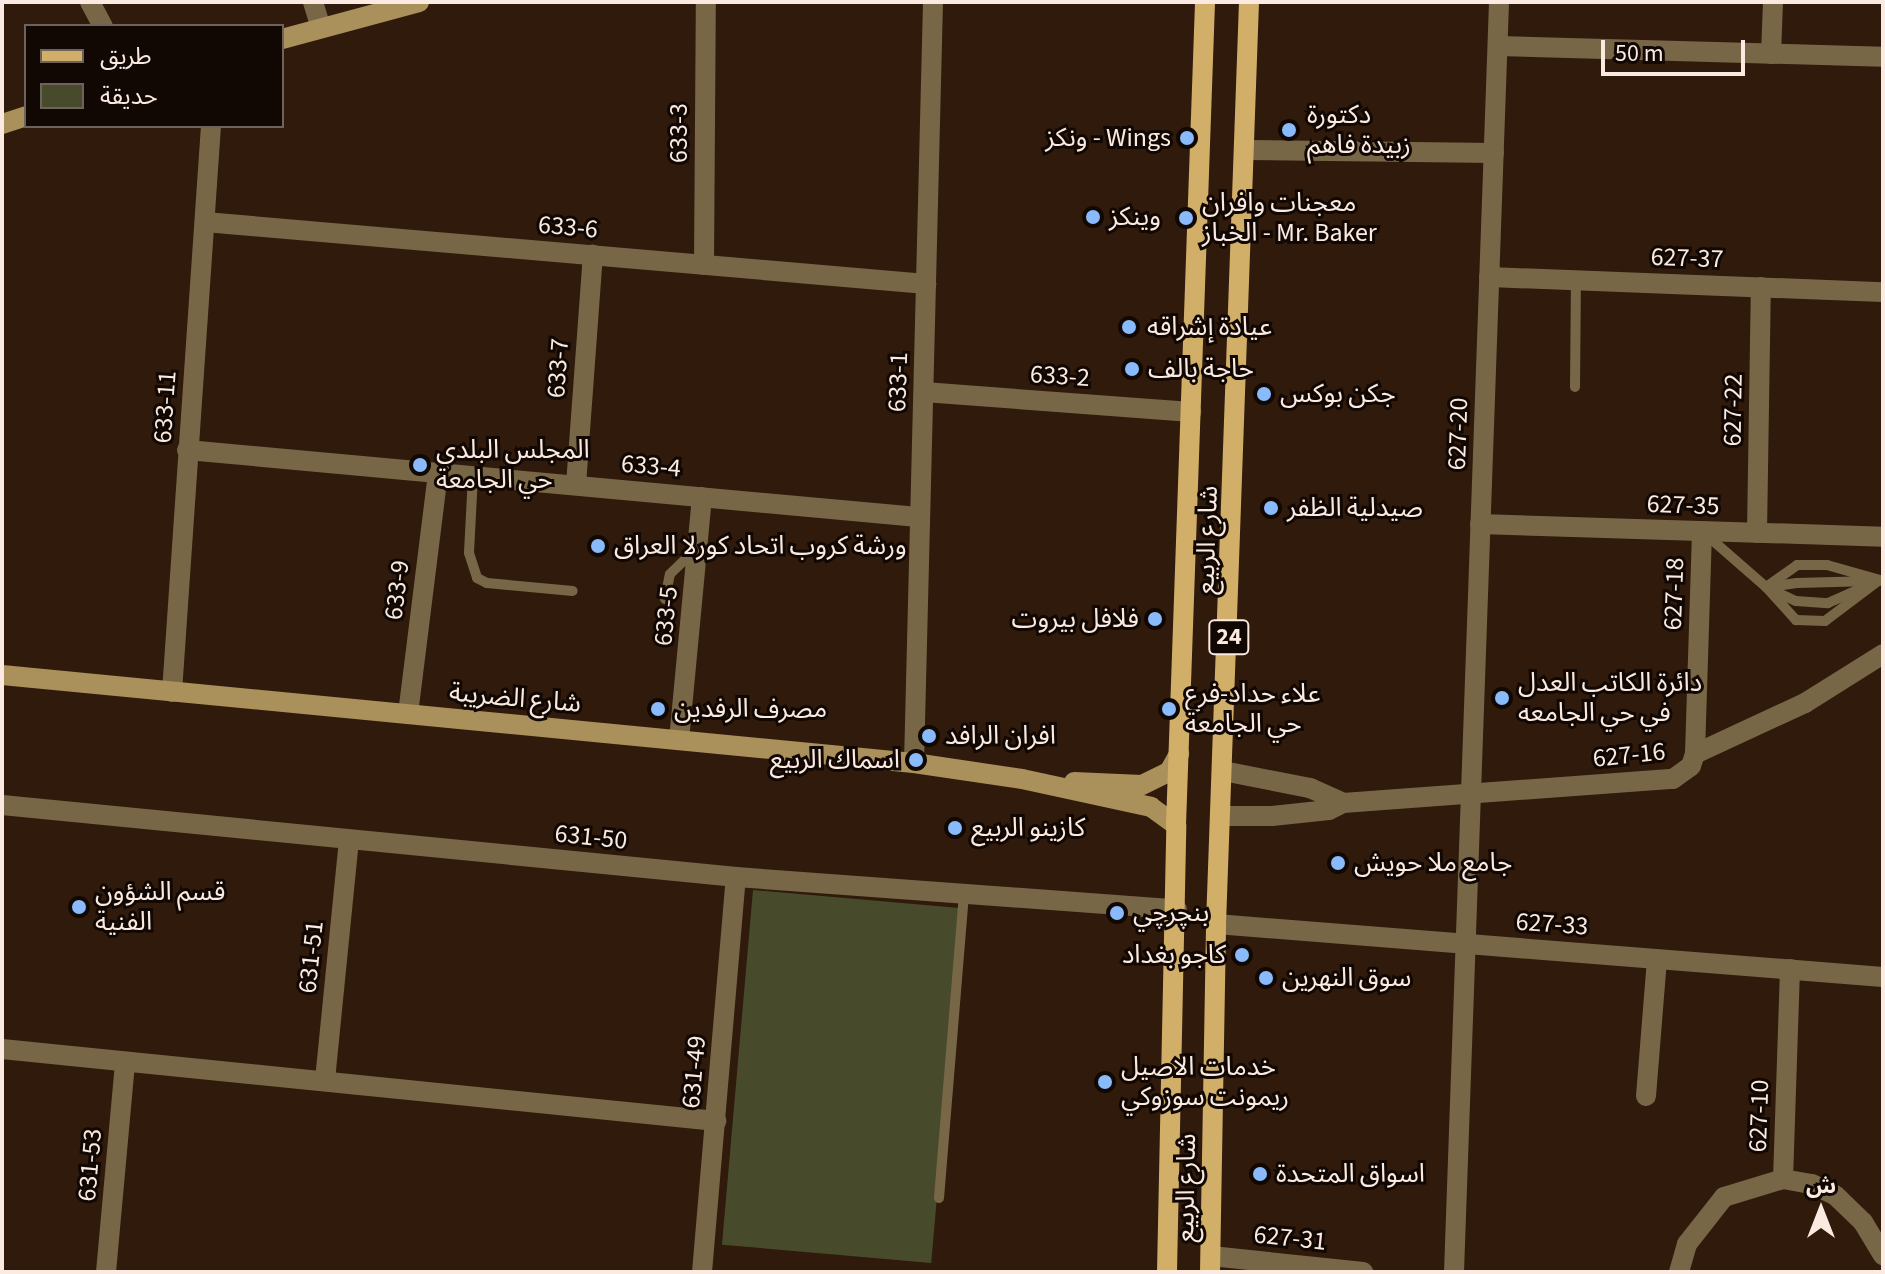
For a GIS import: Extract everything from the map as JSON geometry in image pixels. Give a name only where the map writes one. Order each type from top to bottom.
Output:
[{"type":"main road","name":"شارع الربيع","points":[[1167,1272],[1177,909],[1176,825],[1205,2]]},
{"type":"main road","name":"شارع الربيع","points":[[1210,1264],[1216,924],[1249,2]]},
{"type":"street","points":[[90,2],[102,24]]},
{"type":"street","points":[[313,2],[321,28]]},
{"type":"street","points":[[284,38],[419,2]]},
{"type":"street","name":"633-3","points":[[704,265],[706,2]]},
{"type":"street","name":"633-1","points":[[914,763],[933,2]]},
{"type":"street","name":"627-20","points":[[1454,1272],[1499,2]]},
{"type":"street","points":[[1771,54],[1773,2]]},
{"type":"street","points":[[1498,46],[1883,57]]},
{"type":"street","points":[[2,124],[24,117]]},
{"type":"street","name":"633-11","points":[[172,692],[211,128]]},
{"type":"street","points":[[1245,150],[1494,153]]},
{"type":"street","name":"633-6","points":[[205,222],[926,284]]},
{"type":"street","name":"633-7","points":[[576,485],[593,255]]},
{"type":"street","name":"627-37","points":[[1489,277],[1883,292]]},
{"type":"street","name":"627-22","points":[[1757,533],[1761,287]]},
{"type":"street","name":"633-2","points":[[924,392],[1191,412]]},
{"type":"street","name":"633-4","points":[[187,450],[918,517]]},
{"type":"street","name":"633-9","points":[[408,714],[438,473]]},
{"type":"street","name":"633-5","points":[[679,740],[702,497]]},
{"type":"street","name":"627-35","points":[[1480,524],[1883,537]]},
{"type":"street","name":"627-18","points":[[1695,754],[1702,531]]},
{"type":"street","name":"627-16","points":[[1222,816],[1312,812],[1343,803],[1673,779],[1691,766],[1695,754],[1805,703],[1883,654]]},
{"type":"street","name":"شارع الضريبة","points":[[2,675],[914,763],[1022,779],[1151,807],[1176,825]]},
{"type":"street","name":"شارع الضريبة","points":[[1022,779],[1142,785],[1169,772],[1179,754]]},
{"type":"street","name":"627-16","points":[[1223,771],[1310,788],[1343,803]]},
{"type":"street","name":"631-50","points":[[2,805],[736,877],[1177,909]]},
{"type":"street","name":"631-51","points":[[325,1080],[349,840]]},
{"type":"street","name":"631-49","points":[[702,1272],[736,877]]},
{"type":"street","name":"627-33","points":[[1216,924],[1883,977]]},
{"type":"street","points":[[1646,1096],[1657,959]]},
{"type":"street","name":"627-10","points":[[1790,969],[1783,1179],[1812,1184],[1835,1195],[1863,1222],[1883,1255]]},
{"type":"street","points":[[2,1049],[716,1121]]},
{"type":"street","name":"631-53","points":[[106,1272],[125,1062]]},
{"type":"street","points":[[1679,1272],[1687,1244],[1724,1197],[1783,1179]]},
{"type":"street","name":"627-31","points":[[1210,1264],[1363,1272]]},
{"type":"lane","points":[[1575,387],[1576,280]]},
{"type":"lane","points":[[473,476],[469,553],[477,578],[487,583],[573,591]]},
{"type":"lane","points":[[1702,531],[1766,587],[1796,620],[1825,621],[1881,581]]},
{"type":"lane","points":[[665,599],[670,574],[699,547]]},
{"type":"lane","points":[[1766,587],[1797,565],[1827,565],[1881,581]]},
{"type":"lane","points":[[1766,587],[1881,581]]},
{"type":"lane","points":[[1766,587],[1796,601],[1828,603],[1881,581]]},
{"type":"lane","points":[[939,1198],[964,895]]},
{"type":"green space","points":[[753,890],[962,908],[931,1263],[722,1245]]},
{"type":"place","name":"دكتورة زبيدة فاهم","points":[[1289,130]]},
{"type":"place","name":"ونكز - Wings","points":[[1187,138]]},
{"type":"place","name":"وينكز","points":[[1093,217]]},
{"type":"place","name":"معجنات وافران الخباز - Mr. Baker","points":[[1186,218]]},
{"type":"place","name":"عيادة إشراقه","points":[[1129,327]]},
{"type":"place","name":"حاجة بالف","points":[[1132,369]]},
{"type":"place","name":"جكن بوكس","points":[[1264,394]]},
{"type":"place","name":"المجلس البلدي حي الجامعة","points":[[420,465]]},
{"type":"place","name":"صيدلية الظفر","points":[[1271,508]]},
{"type":"place","name":"ورشة كروب اتحاد كورلا العراق","points":[[598,546]]},
{"type":"place","name":"فلافل بيروت","points":[[1155,619]]},
{"type":"place","name":"دائرة الكاتب العدل في حي الجامعه","points":[[1502,698]]},
{"type":"place","name":"مصرف الرفدين","points":[[658,709]]},
{"type":"place","name":"علاء حداد-فرع حي الجامعة","points":[[1169,709]]},
{"type":"place","name":"افران الرافد","points":[[929,736]]},
{"type":"place","name":"اسماك الربيع","points":[[916,760]]},
{"type":"place","name":"كازينو الربيع","points":[[955,828]]},
{"type":"place","name":"جامع ملا حويش","points":[[1338,863]]},
{"type":"place","name":"قسم الشؤون الفنية","points":[[79,907]]},
{"type":"place","name":"بنچرچي","points":[[1117,913]]},
{"type":"place","name":"كاجو بغداد","points":[[1242,955]]},
{"type":"place","name":"سوق النهرين","points":[[1266,978]]},
{"type":"place","name":"خدمات الاصيل ريمونت سوزوكي","points":[[1105,1082]]},
{"type":"place","name":"اسواق المتحدة","points":[[1260,1174]]}]
